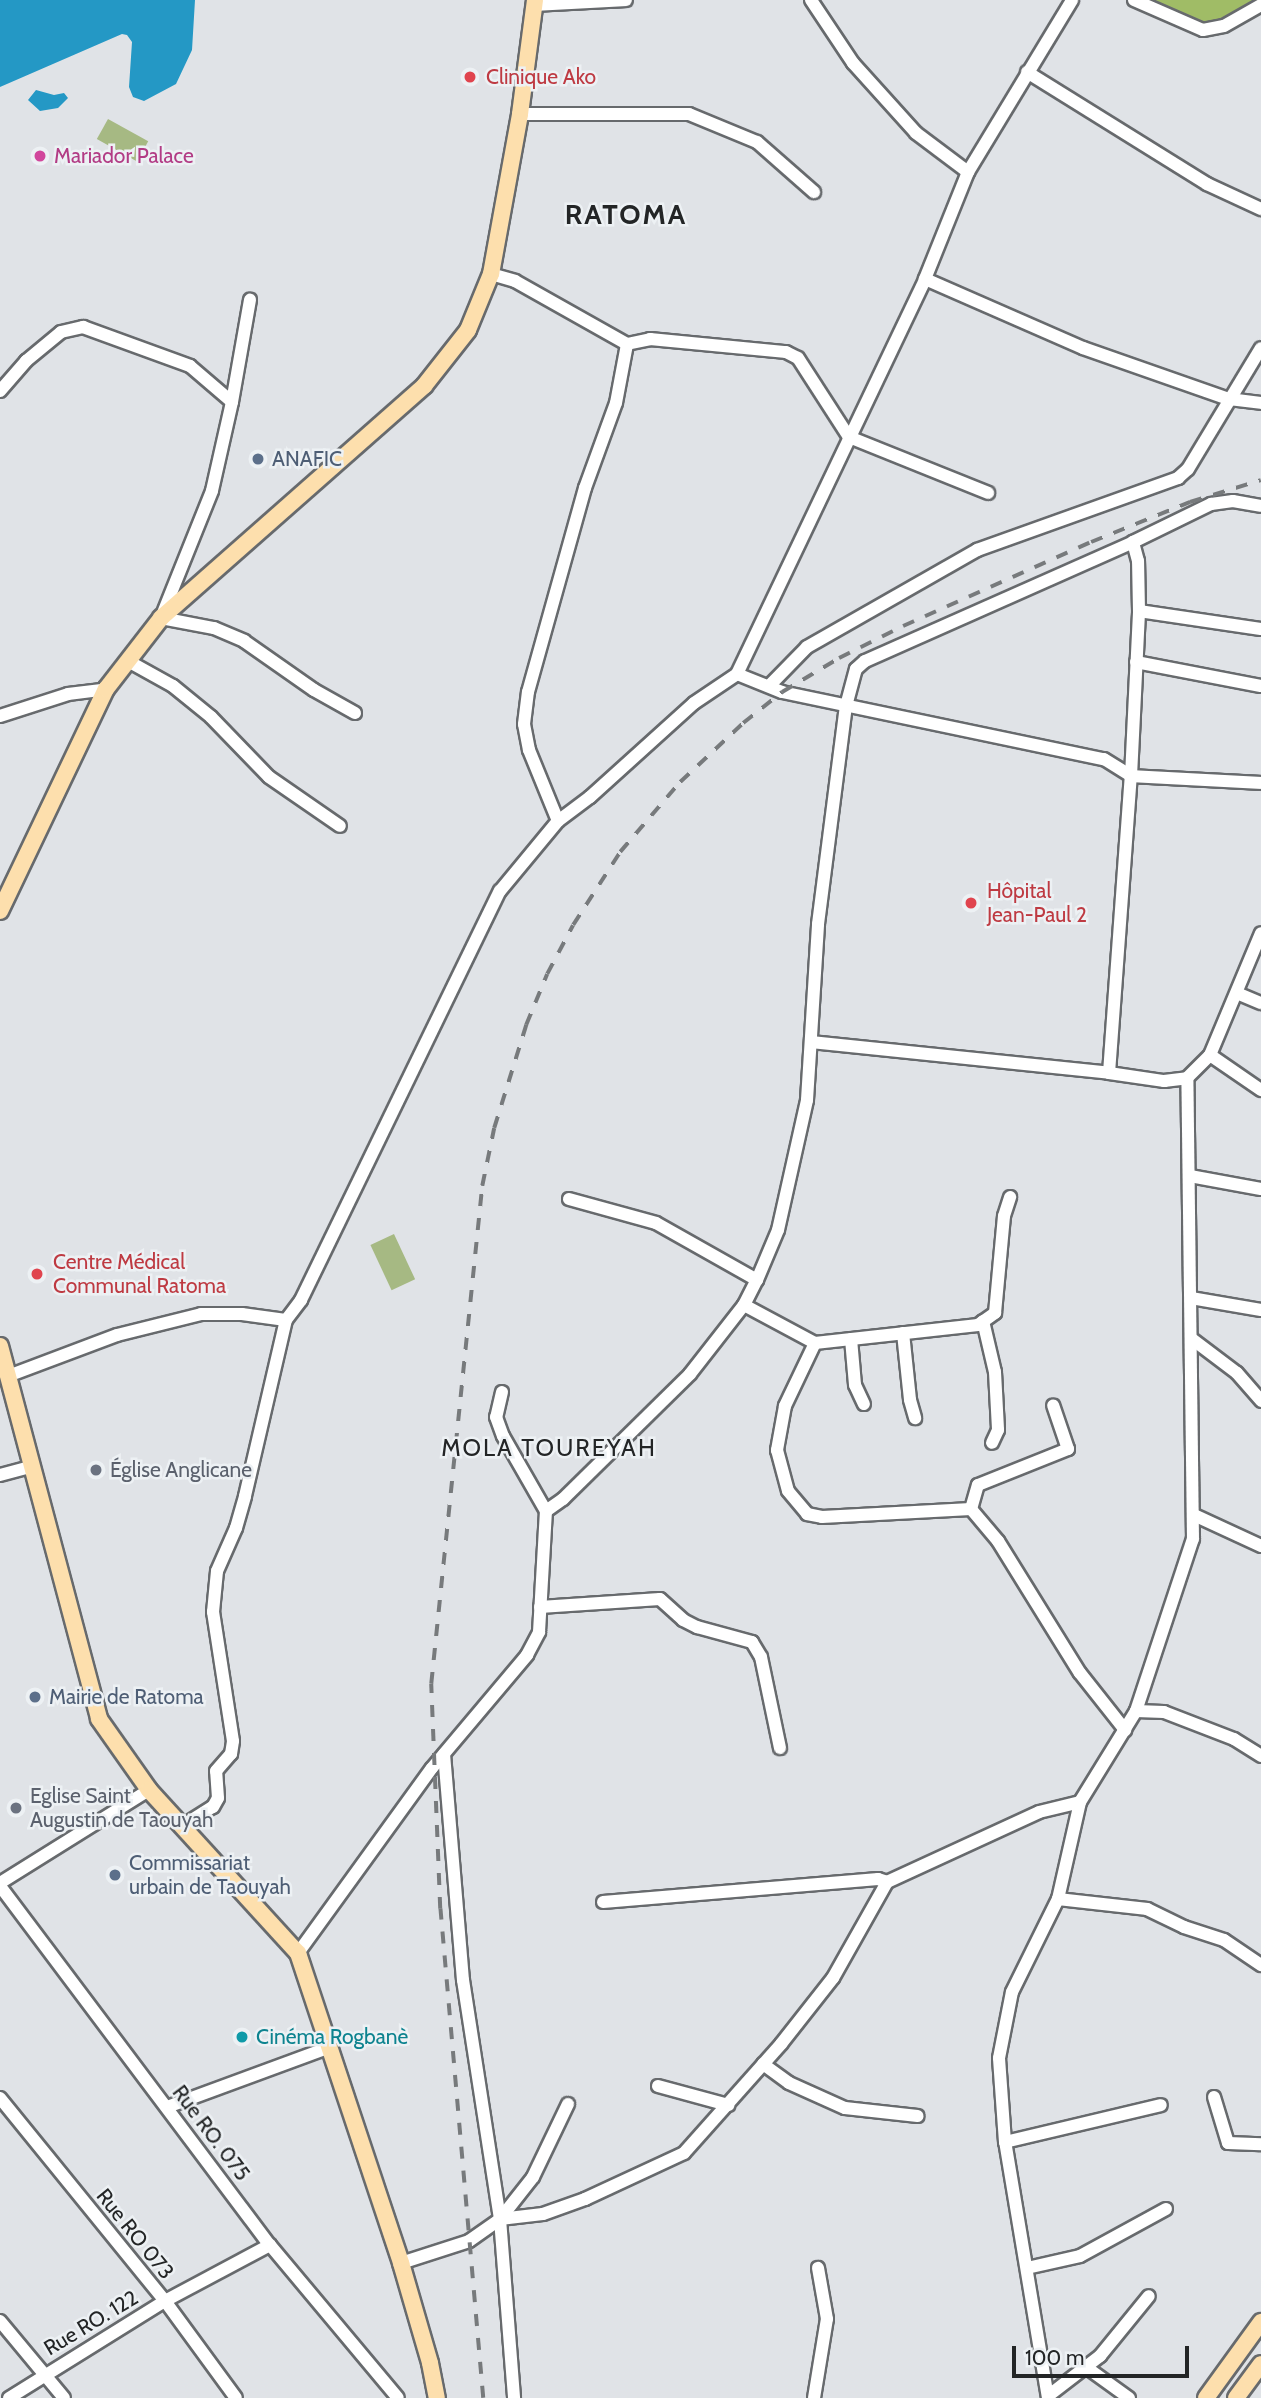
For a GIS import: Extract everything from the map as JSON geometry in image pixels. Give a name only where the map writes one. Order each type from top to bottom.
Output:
[{"type":"main road","points":[[0,911],[106,689],[162,618],[424,386],[468,330],[491,274],[520,114],[535,3]]},
{"type":"main road","points":[[0,1346],[99,1719],[149,1790],[298,1953],[401,2263],[430,2363],[437,2398]]},
{"type":"main road","points":[[1206,2398],[1261,2322]]},
{"type":"main road","points":[[1237,2398],[1261,2364]]},
{"type":"street","points":[[535,3],[626,0]]},
{"type":"street","points":[[811,0],[853,63],[915,133],[968,172]]},
{"type":"street","points":[[182,1826],[213,1807],[218,1798],[216,1771],[231,1754],[233,1741],[213,1612],[217,1571],[236,1528],[245,1496],[286,1320],[301,1300],[500,891],[558,821],[590,797],[694,703],[737,674],[925,279],[968,172],[1072,0]]},
{"type":"street","points":[[1135,0],[1203,30],[1224,26],[1261,5]]},
{"type":"street","points":[[1027,72],[1207,184],[1261,209]]},
{"type":"street","points":[[520,114],[689,114],[757,142],[814,192]]},
{"type":"street","points":[[491,274],[515,281],[627,344],[650,339],[786,352],[798,358],[849,437],[988,494]]},
{"type":"street","points":[[925,279],[1083,348],[1229,399],[1261,403]]},
{"type":"street","points":[[250,300],[232,402],[212,491],[162,618],[214,628],[244,641],[314,690],[355,713]]},
{"type":"street","points":[[0,391],[26,360],[61,332],[83,327],[190,366],[232,402]]},
{"type":"street","points":[[558,821],[529,750],[524,724],[528,691],[585,488],[616,403],[627,344]]},
{"type":"street","points":[[769,686],[807,648],[977,550],[1178,478],[1188,469],[1261,348]]},
{"type":"street","points":[[546,1511],[563,1499],[690,1374],[744,1305],[778,1230],[807,1100],[818,924],[846,706],[852,679],[865,661],[1133,542],[1211,504],[1233,501],[1261,506]]},
{"type":"street","points":[[1109,1073],[1131,776],[1139,611],[1138,561],[1133,542]]},
{"type":"street","points":[[1139,611],[1261,629]]},
{"type":"street","points":[[128,661],[173,686],[211,717],[269,777],[340,826]]},
{"type":"street","points":[[1136,662],[1261,686]]},
{"type":"street","points":[[737,674],[782,692],[1104,759],[1131,776],[1261,783]]},
{"type":"street","points":[[0,716],[68,694],[106,689]]},
{"type":"street","points":[[811,1042],[1109,1073],[1164,1082],[1187,1078],[1210,1055],[1261,933]]},
{"type":"street","points":[[1237,993],[1261,1003]]},
{"type":"street","points":[[1210,1055],[1261,1090]]},
{"type":"street","points":[[1149,2296],[1100,2356],[1048,2397],[1005,2142],[999,2057],[1012,1992],[1058,1899],[1080,1802],[1136,1711],[1193,1539],[1187,1078]]},
{"type":"street","points":[[1190,1176],[1261,1189]]},
{"type":"street","points":[[744,1305],[815,1343],[978,1325],[995,1313],[1004,1216],[1010,1196]]},
{"type":"street","points":[[569,1199],[656,1223],[757,1280]]},
{"type":"street","points":[[1191,1298],[1261,1310]]},
{"type":"street","points":[[8,1376],[117,1335],[201,1314],[242,1314],[286,1320]]},
{"type":"street","points":[[983,1321],[995,1372],[998,1430],[992,1443]]},
{"type":"street","points":[[903,1333],[910,1400],[915,1418]]},
{"type":"street","points":[[851,1339],[855,1385],[864,1404]]},
{"type":"street","points":[[1192,1339],[1237,1373],[1261,1401]]},
{"type":"street","points":[[815,1343],[785,1406],[777,1450],[788,1491],[807,1514],[822,1517],[971,1509]]},
{"type":"street","points":[[298,1953],[444,1754],[527,1655],[539,1632],[546,1511],[503,1436],[496,1417],[502,1392]]},
{"type":"street","points":[[971,1509],[978,1485],[1068,1450],[1052,1405]]},
{"type":"street","points":[[0,1475],[30,1467]]},
{"type":"street","points":[[971,1509],[998,1541],[1080,1673],[1125,1730]]},
{"type":"street","points":[[1194,1515],[1261,1546]]},
{"type":"street","points":[[540,1606],[660,1599],[683,1620],[697,1627],[752,1642],[761,1657],[780,1748]]},
{"type":"street","points":[[1136,1711],[1164,1712],[1234,1739],[1261,1756]]},
{"type":"street","points":[[444,1754],[463,1980],[500,2219],[514,2398]]},
{"type":"street","points":[[0,1885],[149,1790]]},
{"type":"street","points":[[603,1902],[864,1880],[887,1882],[1039,1812],[1080,1802]]},
{"type":"street","points":[[500,2219],[543,2214],[684,2153],[763,2064],[833,1978],[887,1882]]},
{"type":"street","name":"Rue RO. 075","points":[[0,1885],[271,2245],[398,2398]]},
{"type":"street","points":[[1058,1899],[1147,1909],[1184,1927],[1224,1940],[1261,1965]]},
{"type":"street","points":[[167,2107],[330,2047]]},
{"type":"street","points":[[763,2064],[789,2083],[845,2108],[918,2116]]},
{"type":"street","points":[[658,2086],[728,2105]]},
{"type":"street","points":[[1214,2097],[1228,2143],[1261,2144]]},
{"type":"street","name":"Rue RO 073","points":[[0,2098],[164,2301],[236,2398]]},
{"type":"street","points":[[401,2263],[469,2241],[500,2219],[533,2177],[568,2104]]},
{"type":"street","points":[[1005,2142],[1161,2105]]},
{"type":"street","points":[[1027,2268],[1080,2256],[1166,2209]]},
{"type":"street","name":"Rue RO. 122","points":[[9,2398],[164,2301],[271,2245]]},
{"type":"street","points":[[814,2398],[827,2319],[818,2268]]},
{"type":"street","points":[[0,2320],[64,2398]]},
{"type":"street","points":[[1086,2367],[1129,2398]]},
{"type":"green space","points":[[1145,0],[1259,0],[1207,27]]},
{"type":"green space","points":[[108,119],[148,141],[137,161],[97,139]]},
{"type":"green space","points":[[394,1234],[415,1279],[392,1290],[370,1245]]},
{"type":"water","points":[[0,0],[195,0],[192,50],[176,84],[144,101],[133,97],[129,87],[132,42],[127,35],[122,34],[0,87]]},
{"type":"water","points":[[36,90],[54,95],[64,93],[68,98],[58,108],[40,111],[28,100]]},
{"type":"railway","points":[[483,2398],[440,1909],[431,1684],[482,1186],[494,1128],[526,1025],[547,974],[573,925],[620,852],[680,782],[743,723],[782,692],[839,658],[903,626],[1091,542],[1190,502],[1261,480]]},
{"type":"place","name":"Clinique Ako","points":[[470,77]]},
{"type":"place","name":"Mariador Palace","points":[[40,156]]},
{"type":"place","name":"ANAFIC","points":[[258,459]]},
{"type":"place","name":"Hôpital Jean-Paul 2","points":[[971,903]]},
{"type":"place","name":"Centre Médical Communal Ratoma","points":[[37,1274]]},
{"type":"place","name":"Église Anglicane","points":[[96,1470]]},
{"type":"place","name":"Mairie de Ratoma","points":[[35,1697]]},
{"type":"place","name":"Eglise Saint Augustin de Taouyah","points":[[16,1808]]},
{"type":"place","name":"Commissariat urbain de Taouyah","points":[[115,1875]]},
{"type":"place","name":"Cinéma Rogbanè","points":[[242,2037]]},
{"type":"district","name":"RATOMA","points":[[626,214]]},
{"type":"district","name":"MOLA TOUREYAH","points":[[549,1448]]}]
